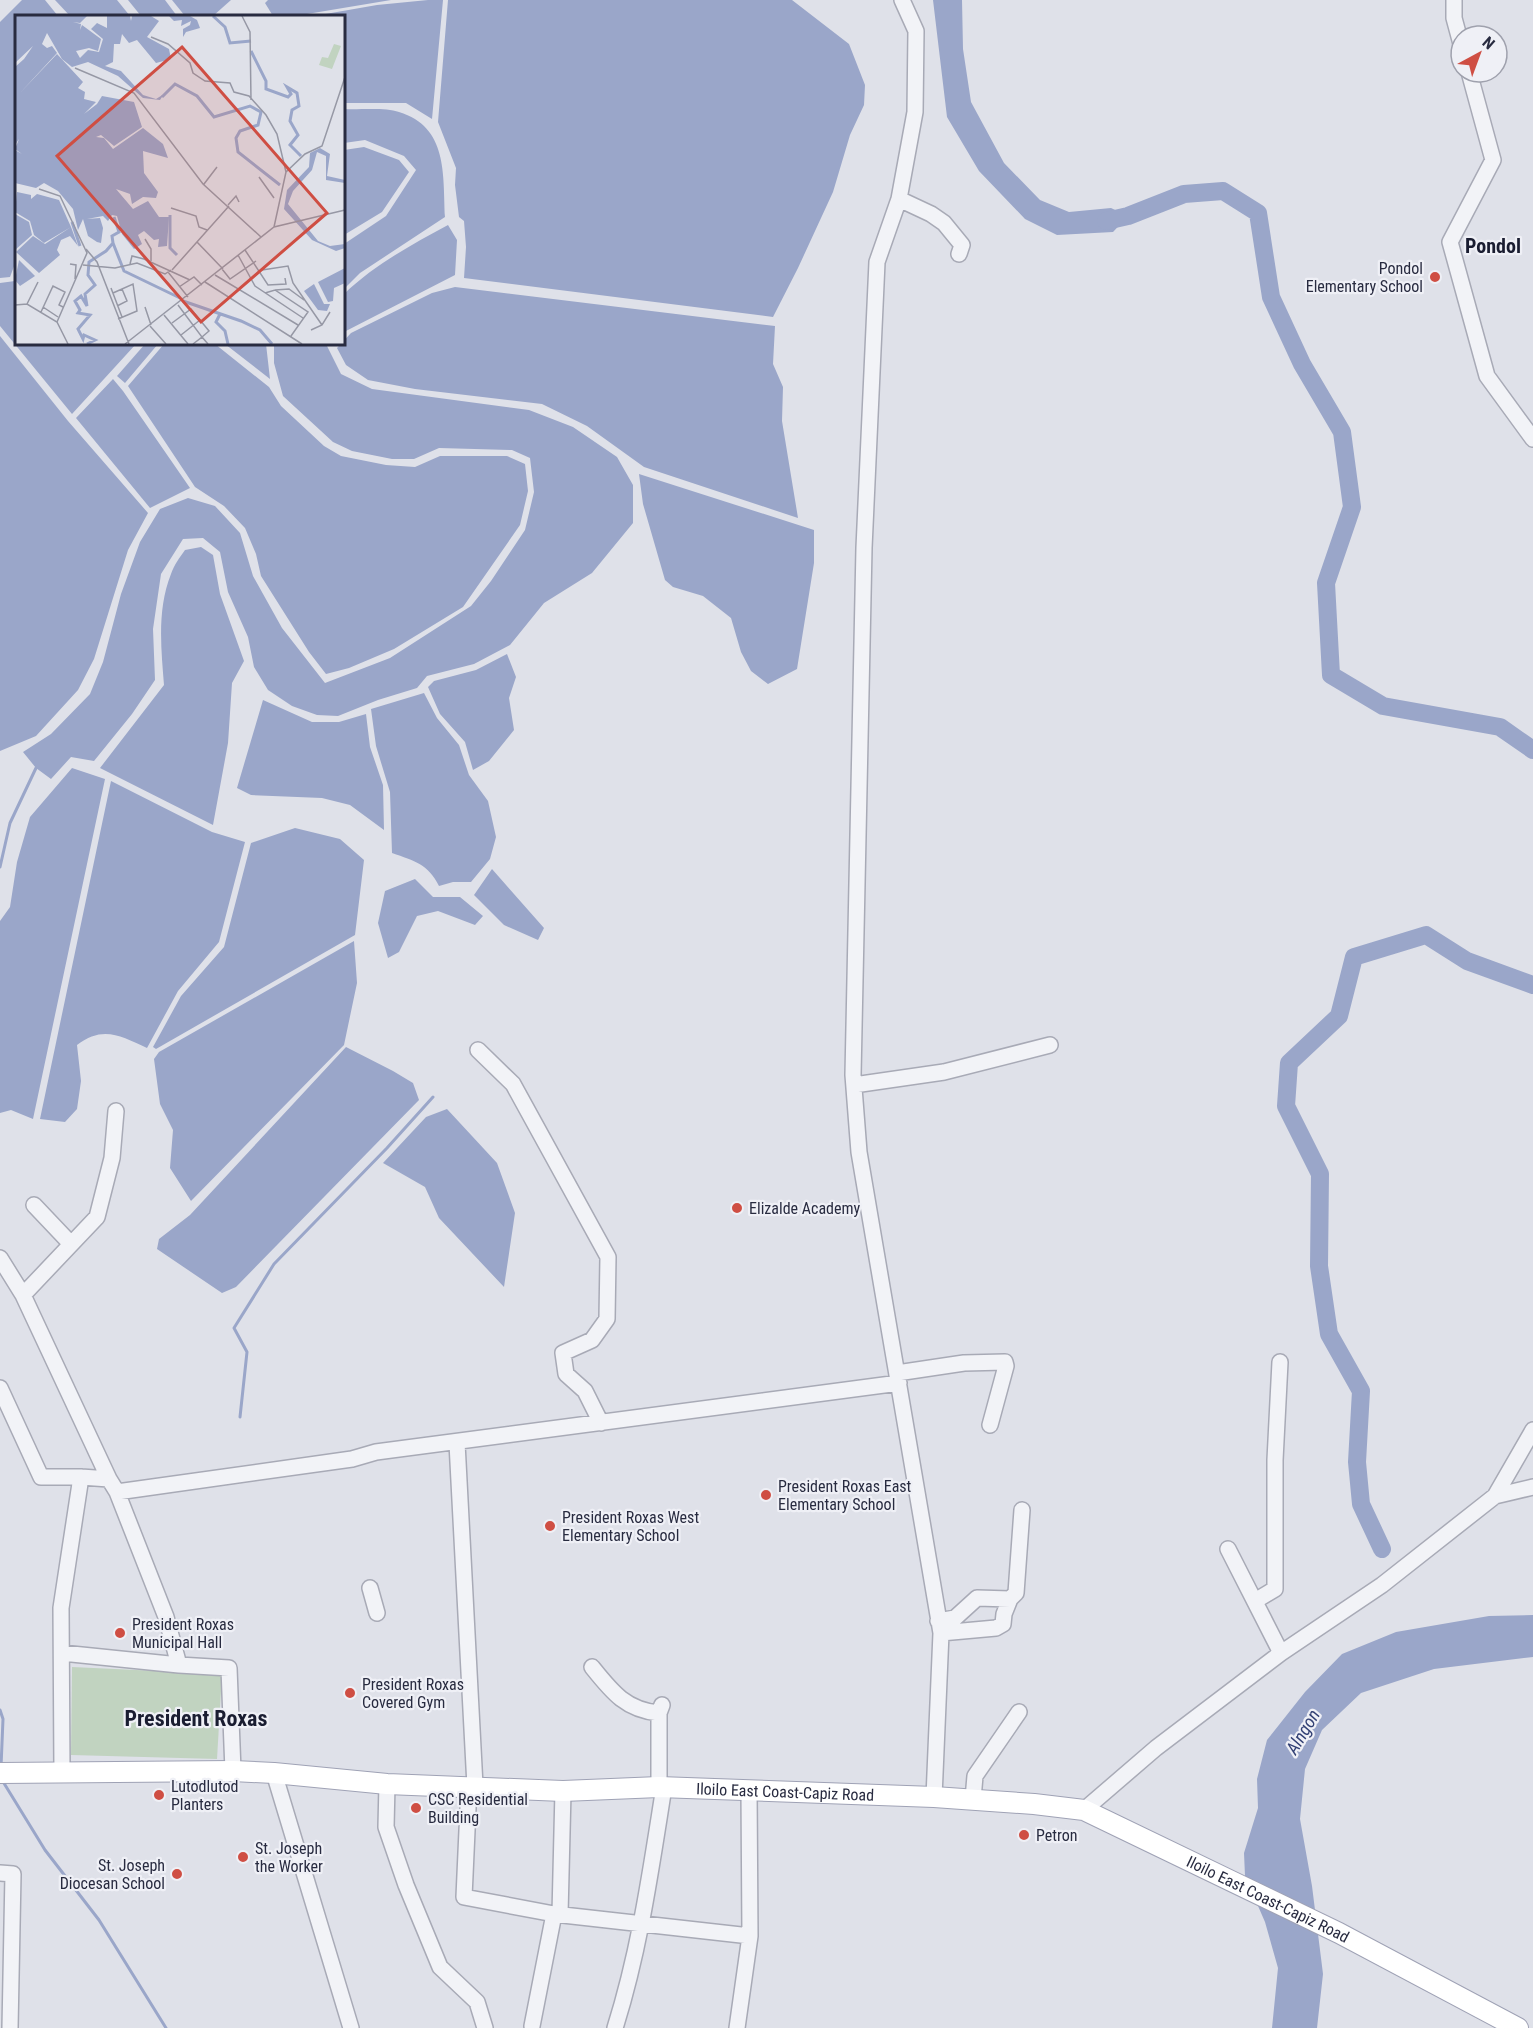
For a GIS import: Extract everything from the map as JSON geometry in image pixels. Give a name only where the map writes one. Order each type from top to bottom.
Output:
[{"type":"main road","name":"Iloilo East Coast-Capiz Road","points":[[4,1772],[274,1773],[387,1784],[563,1791],[661,1787],[934,1797],[1083,1810],[1339,1933],[1518,2028]]},
{"type":"street","points":[[902,0],[916,31],[915,112],[899,199],[877,262],[864,548],[854,1085],[859,1152],[939,1627],[934,1797]]},
{"type":"street","points":[[1454,0],[1456,24]]},
{"type":"street","points":[[1472,84],[1493,160],[1450,242],[1487,376],[1533,439]]},
{"type":"street","points":[[899,199],[931,214],[944,223],[962,245],[959,254]]},
{"type":"street","points":[[854,1085],[944,1072],[1050,1045]]},
{"type":"street","points":[[478,1050],[513,1084],[608,1257],[608,1318],[592,1340],[563,1353],[566,1374],[585,1391],[601,1423]]},
{"type":"street","points":[[23,1294],[98,1217],[112,1158],[116,1112]]},
{"type":"street","points":[[34,1205],[71,1244]]},
{"type":"street","points":[[0,1258],[23,1294],[113,1485],[166,1617],[178,1665]]},
{"type":"street","points":[[0,1388],[41,1477],[81,1477],[113,1485],[352,1459],[376,1452],[601,1423],[898,1378],[964,1363],[1005,1362],[1006,1366],[990,1425]]},
{"type":"street","points":[[1255,1601],[1275,1589],[1275,1460],[1280,1362]]},
{"type":"street","points":[[1083,1810],[1156,1748],[1281,1653],[1382,1585],[1494,1496],[1533,1430]]},
{"type":"street","points":[[457,1443],[472,1786],[464,1898],[557,1914],[750,1936]]},
{"type":"street","points":[[62,1772],[61,1608],[81,1477]]},
{"type":"street","points":[[1494,1496],[1533,1487]]},
{"type":"street","points":[[939,1627],[996,1628],[1003,1624],[1010,1599],[1016,1593],[1022,1510]]},
{"type":"street","points":[[1228,1549],[1281,1653]]},
{"type":"street","points":[[370,1588],[377,1613]]},
{"type":"street","points":[[939,1627],[955,1618],[977,1598],[1010,1599]]},
{"type":"street","points":[[62,1653],[229,1668],[233,1772]]},
{"type":"street","points":[[592,1666],[606,1684],[632,1708],[644,1712],[660,1709],[661,1787],[642,1923],[630,1982],[615,2028]]},
{"type":"street","points":[[973,1799],[975,1776],[1019,1712]]},
{"type":"street","points":[[274,1773],[351,2028]]},
{"type":"street","points":[[387,1784],[386,1827],[406,1886],[440,1967],[477,2002],[485,2028]]},
{"type":"street","points":[[737,2028],[750,1936],[749,1790]]},
{"type":"street","points":[[532,2026],[557,1914],[563,1791]]},
{"type":"street","points":[[0,1872],[13,1874],[5,2008],[10,2028]]},
{"type":"green space","points":[[72,1667],[222,1674],[217,1759],[71,1755]]},
{"type":"water","points":[[22,0],[45,0],[57,15],[15,15],[15,264],[10,277],[0,278],[0,22]]},
{"type":"water","points":[[55,0],[117,0],[129,15],[69,15]]},
{"type":"water","points":[[128,0],[165,0],[176,15],[140,15]]},
{"type":"water","points":[[172,0],[231,0],[214,15],[184,15]]},
{"type":"water","points":[[268,0],[391,0],[301,15],[272,15],[265,3]]},
{"type":"water","points":[[443,0],[432,119],[406,103],[345,103],[345,15],[320,15],[377,5]]},
{"type":"water","points":[[448,0],[792,0],[849,44],[865,85],[864,105],[850,135],[833,192],[773,317],[464,278],[466,247],[464,221],[459,217],[455,185],[456,168],[438,122]]},
{"type":"water","points":[[933,0],[962,0],[963,49],[971,102],[1004,163],[1040,200],[1069,212],[1111,208],[1128,216],[1113,232],[1057,235],[1025,219],[979,171],[947,117]]},
{"type":"water","points":[[345,109],[393,110],[415,119],[427,129],[435,140],[440,154],[445,217],[360,273],[345,288],[345,243],[386,216],[416,170],[404,156],[365,140],[345,143]]},
{"type":"water","points":[[364,147],[399,160],[409,172],[382,212],[345,234],[345,150]]},
{"type":"water","points":[[448,225],[457,240],[455,275],[345,331],[345,293],[380,265]]},
{"type":"water","points":[[15,281],[15,344],[0,326],[0,283]]},
{"type":"water","points":[[455,287],[775,326],[773,364],[783,387],[782,421],[798,518],[644,467],[587,426],[542,404],[415,389],[368,380],[346,365],[337,348],[340,345],[345,345],[345,339],[351,333],[432,293]]},
{"type":"water","points":[[0,336],[68,421],[148,513],[128,550],[94,659],[78,690],[36,736],[0,751]]},
{"type":"water","points":[[16,345],[135,345],[72,414]]},
{"type":"water","points":[[144,345],[157,345],[125,383],[117,376]]},
{"type":"water","points":[[163,345],[216,345],[269,387],[281,406],[324,446],[341,456],[386,465],[415,467],[440,456],[507,456],[525,464],[528,491],[520,525],[463,607],[394,649],[349,668],[326,674],[309,652],[261,576],[256,554],[245,528],[224,506],[195,487],[128,386]]},
{"type":"water","points":[[226,345],[266,345],[270,379]]},
{"type":"water","points":[[274,345],[326,345],[341,374],[372,389],[529,410],[573,427],[617,457],[633,485],[633,523],[592,573],[544,603],[510,645],[474,664],[427,676],[417,688],[338,716],[317,715],[292,706],[268,690],[254,667],[248,637],[228,592],[220,552],[203,538],[183,539],[161,574],[153,629],[155,680],[132,714],[94,761],[71,757],[51,779],[36,768],[23,752],[51,734],[90,694],[103,662],[121,594],[140,542],[160,509],[188,498],[215,506],[240,533],[253,576],[282,628],[325,683],[390,658],[471,606],[491,581],[525,530],[534,492],[530,458],[512,450],[439,448],[414,459],[392,459],[352,451],[333,442],[283,396],[274,363]]},
{"type":"water","points":[[113,379],[190,488],[150,508],[76,418]]},
{"type":"water","points":[[639,474],[814,530],[814,563],[797,669],[768,684],[751,671],[741,652],[731,618],[703,596],[673,587],[665,580],[643,504]]},
{"type":"water","points":[[201,547],[213,555],[220,594],[244,661],[232,683],[228,743],[213,825],[100,768],[164,685],[161,629],[167,587],[174,567],[185,550]]},
{"type":"water","points":[[507,654],[516,677],[509,698],[514,730],[489,761],[473,770],[465,742],[440,714],[428,687],[434,681],[476,670]]},
{"type":"water","points":[[424,693],[437,718],[459,745],[469,775],[488,801],[496,837],[490,859],[471,882],[453,882],[439,886],[425,868],[414,861],[392,853],[390,792],[376,746],[371,709]]},
{"type":"water","points":[[263,700],[312,722],[339,722],[366,714],[370,747],[383,785],[384,830],[350,805],[322,798],[251,795],[237,788]]},
{"type":"water","points":[[72,768],[105,779],[33,1119],[11,1110],[0,1113],[0,921],[10,907],[17,862],[30,817]]},
{"type":"water","points":[[111,781],[212,832],[245,842],[219,942],[178,991],[147,1048],[112,1034],[95,1035],[86,1039],[77,1045],[81,1081],[77,1109],[65,1122],[40,1119]]},
{"type":"water","points":[[295,828],[340,839],[364,860],[355,935],[156,1049],[153,1047],[181,996],[224,947],[251,843]]},
{"type":"water","points":[[492,869],[544,928],[538,940],[504,925],[474,895]]},
{"type":"water","points":[[415,879],[433,897],[460,897],[483,916],[475,925],[438,911],[417,916],[399,952],[388,958],[378,923],[385,891]]},
{"type":"water","points":[[354,941],[357,983],[344,1045],[191,1201],[170,1168],[173,1130],[160,1104],[154,1059],[159,1052]]},
{"type":"water","points":[[346,1047],[413,1083],[419,1100],[236,1287],[222,1293],[157,1249],[159,1239],[190,1215]]},
{"type":"water","points":[[447,1109],[497,1163],[515,1213],[504,1287],[439,1218],[425,1187],[383,1163],[426,1117]]},
{"type":"water","name":"Alngon","points":[[1533,1615],[1533,1657],[1434,1669],[1361,1693],[1322,1730],[1305,1769],[1300,1819],[1312,1886],[1323,1974],[1317,2028],[1272,2028],[1278,1968],[1265,1922],[1245,1876],[1244,1853],[1258,1808],[1257,1779],[1267,1740],[1305,1692],[1342,1654],[1396,1632],[1489,1616]]},
{"type":"waterway","points":[[1106,221],[1128,216],[1184,194],[1223,191],[1258,213],[1271,297],[1302,364],[1342,432],[1352,507],[1326,583],[1331,675],[1383,706],[1500,727],[1533,750]]},
{"type":"waterway","points":[[0,867],[10,823],[36,768]]},
{"type":"waterway","points":[[1382,1549],[1361,1504],[1357,1462],[1361,1391],[1329,1334],[1319,1266],[1320,1174],[1286,1106],[1289,1063],[1339,1016],[1354,957],[1426,935],[1467,961],[1533,985]]},
{"type":"waterway","points":[[240,1417],[247,1352],[234,1328],[274,1264],[387,1148],[433,1097]]},
{"type":"waterway","points":[[0,1710],[3,1719],[1,1767]]},
{"type":"waterway","points":[[2,1780],[45,1850],[99,1920],[166,2028]]},
{"type":"place","name":"Pondol Elementary School","points":[[1435,277]]},
{"type":"place","name":"Elizalde Academy","points":[[737,1208]]},
{"type":"place","name":"President Roxas East Elementary School","points":[[766,1495]]},
{"type":"place","name":"President Roxas West Elementary School","points":[[550,1526]]},
{"type":"place","name":"President Roxas Municipal Hall","points":[[120,1633]]},
{"type":"place","name":"President Roxas Covered Gym","points":[[350,1693]]},
{"type":"place","name":"Lutodlutod Planters","points":[[159,1795]]},
{"type":"place","name":"CSC Residential Building","points":[[416,1808]]},
{"type":"place","name":"Petron","points":[[1024,1835]]},
{"type":"place","name":"St. Joseph the Worker","points":[[243,1857]]},
{"type":"place","name":"St. Joseph Diocesan School","points":[[177,1874]]},
{"type":"district","name":"Pondol","points":[[1493,246]]},
{"type":"district","name":"President Roxas","points":[[196,1718]]}]
